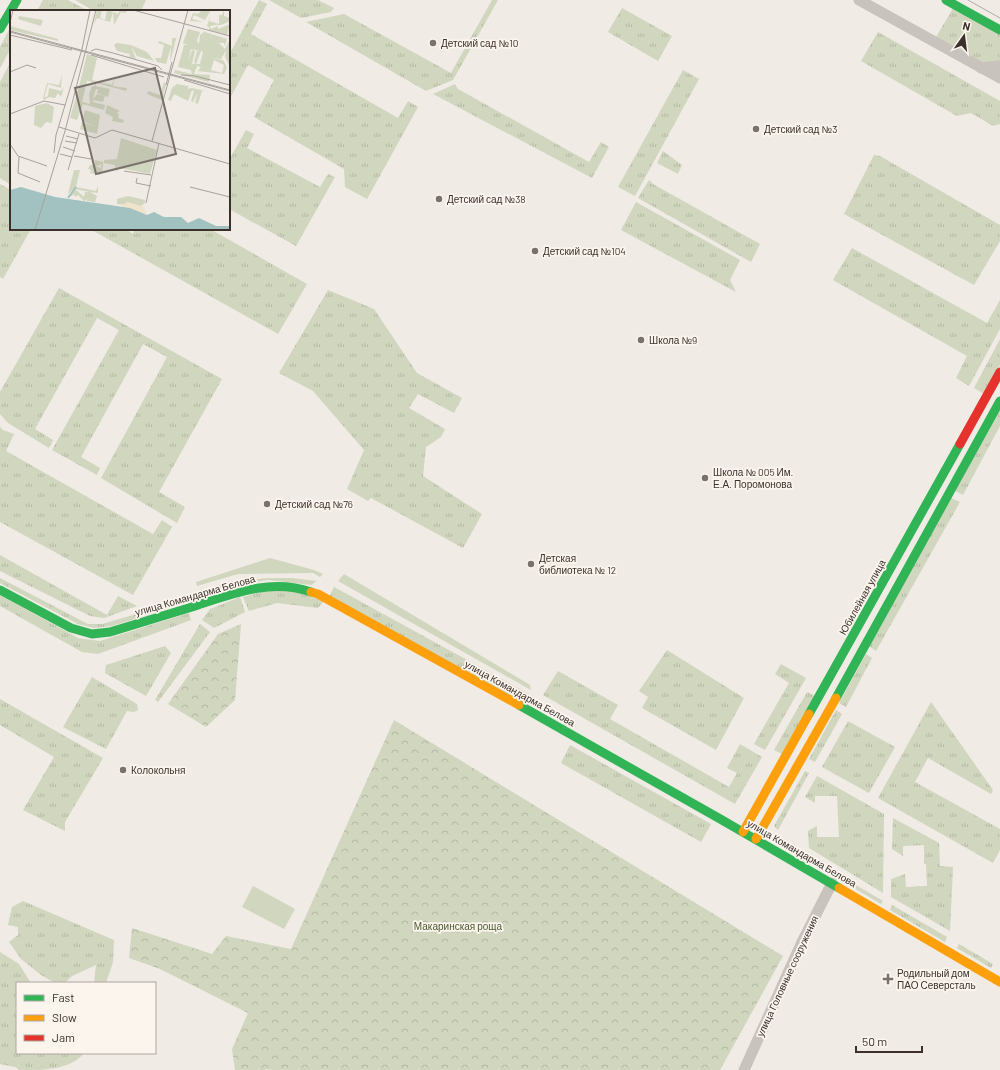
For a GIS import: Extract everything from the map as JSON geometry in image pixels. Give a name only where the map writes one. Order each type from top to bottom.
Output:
[{"type":"main road","points":[[6,19],[12,0]]},
{"type":"main road","points":[[11,10],[17,0]]},
{"type":"main road","points":[[946,0],[1000,30]]},
{"type":"main road","points":[[0,29],[10,12]]},
{"type":"main road","name":"Юбилейная улица","points":[[743,832],[999,376]]},
{"type":"main road","points":[[756,839],[802,759],[1000,401]]},
{"type":"main road","name":"улица Командарма Белова","points":[[0,590],[71,628],[92,634],[110,632],[253,588],[282,586],[300,588],[318,594],[468,676],[756,839],[1000,982]]},
{"type":"main road","points":[[850,641],[863,648]]},
{"type":"street","points":[[859,0],[1000,78]]},
{"type":"street","points":[[981,68],[1000,66]]},
{"type":"street","name":"улица Головные сооружения","points":[[744,1070],[802,942],[832,883]]},
{"type":"green space","points":[[43,0],[68,0],[86,10],[38,10]]},
{"type":"green space","points":[[75,0],[146,0],[141,10],[92,10]]},
{"type":"green space","points":[[259,0],[267,4],[251,34],[398,118],[408,101],[418,107],[367,199],[345,187],[344,169],[254,117],[274,80],[248,65],[230,98],[230,53]]},
{"type":"green space","points":[[269,0],[318,0],[334,8],[331,12],[301,18]]},
{"type":"green space","points":[[492,0],[498,0],[453,80],[426,91],[306,22],[344,14],[451,73]]},
{"type":"green space","points":[[955,5],[1000,30],[1000,78],[933,42]]},
{"type":"green space","points":[[622,8],[672,36],[658,61],[608,32]]},
{"type":"green space","points":[[10,28],[10,50],[0,68],[0,47]]},
{"type":"green space","points":[[878,32],[1000,101],[1000,124],[993,126],[971,113],[957,116],[861,61]]},
{"type":"green space","points":[[10,63],[10,184],[0,178],[0,82]]},
{"type":"green space","points":[[683,70],[699,79],[635,196],[618,187]]},
{"type":"green space","points":[[455,84],[458,89],[589,162],[601,142],[609,147],[592,178],[433,94]]},
{"type":"green space","points":[[246,130],[254,134],[247,148],[320,187],[328,174],[335,177],[296,246],[230,210],[230,158]]},
{"type":"green space","points":[[663,151],[682,165],[678,174],[657,163]]},
{"type":"green space","points":[[874,155],[880,156],[1000,225],[1000,241],[974,285],[844,214]]},
{"type":"green space","points":[[649,180],[653,184],[760,244],[751,262],[638,198]]},
{"type":"green space","points":[[0,184],[10,189],[10,230],[30,230],[3,279],[0,277]]},
{"type":"green space","points":[[636,202],[740,260],[730,280],[736,292],[621,230]]},
{"type":"green space","points":[[92,230],[127,230],[133,234],[135,230],[212,230],[307,284],[278,334]]},
{"type":"green space","points":[[852,248],[987,323],[1000,300],[1000,329],[969,386],[956,378],[967,356],[833,280]]},
{"type":"green space","points":[[59,288],[222,379],[159,492],[185,507],[177,523],[101,478],[167,357],[143,344],[81,457],[100,468],[97,475],[52,450],[119,330],[97,318],[35,429],[53,440],[49,448],[8,423],[0,414],[0,392]]},
{"type":"green space","points":[[328,290],[374,309],[417,373],[462,398],[454,413],[418,394],[409,408],[445,429],[441,437],[426,447],[423,476],[482,514],[463,548],[371,498],[368,501],[347,489],[364,450],[313,391],[279,373]]},
{"type":"green space","points":[[1000,339],[1000,365],[984,394],[974,388]]},
{"type":"green space","points":[[1000,411],[1000,426],[963,495],[955,491]]},
{"type":"green space","points":[[0,427],[3,430],[14,434],[6,451],[153,534],[162,520],[172,527],[133,595],[0,522]]},
{"type":"green space","points":[[951,498],[960,502],[876,651],[869,646]]},
{"type":"green space","points":[[0,555],[107,615],[118,596],[137,606],[104,618],[90,616],[0,571]]},
{"type":"green space","points":[[270,558],[314,570],[323,574],[320,577],[313,573],[238,574],[197,586],[196,582]]},
{"type":"green space","points":[[344,574],[530,685],[531,690],[338,581]]},
{"type":"green space","points":[[0,578],[88,624],[102,624],[140,613],[138,618],[112,626],[94,628],[78,624],[0,583]]},
{"type":"green space","points":[[268,578],[292,578],[317,581],[311,585],[268,580],[235,585],[169,608],[157,607],[233,581]]},
{"type":"green space","points":[[334,587],[529,694],[524,704],[329,597]]},
{"type":"green space","points":[[264,591],[293,591],[324,601],[318,608],[277,603],[249,611],[243,597]]},
{"type":"green space","points":[[0,595],[78,638],[100,641],[189,613],[191,620],[98,654],[82,652],[0,606]]},
{"type":"green space","points":[[240,597],[245,612],[214,628],[202,620],[210,609]]},
{"type":"green space","points":[[200,624],[210,632],[158,702],[155,700]]},
{"type":"green space","points":[[241,624],[235,700],[206,727],[168,704],[218,634]]},
{"type":"green space","points":[[165,646],[171,653],[146,696],[105,673],[106,665]]},
{"type":"green space","points":[[667,650],[744,698],[716,750],[642,708],[648,697],[639,691]]},
{"type":"green space","points":[[866,654],[872,658],[846,707],[839,703]]},
{"type":"green space","points":[[781,664],[806,678],[765,750],[754,744],[789,683],[775,674]]},
{"type":"green space","points":[[558,671],[618,705],[610,719],[729,787],[737,773],[727,768],[740,744],[762,757],[735,804],[543,695]]},
{"type":"green space","points":[[92,677],[137,704],[138,710],[134,712],[127,711],[106,749],[63,727]]},
{"type":"green space","points":[[807,692],[815,696],[782,754],[774,750]]},
{"type":"green space","points":[[0,699],[103,758],[65,822],[65,831],[23,810],[54,757],[0,725]]},
{"type":"green space","points":[[931,702],[993,790],[991,794],[928,758],[915,782],[1000,829],[1000,850],[993,863],[878,798]]},
{"type":"green space","points":[[836,710],[842,714],[815,762],[809,759]]},
{"type":"green space","name":"Макаринская роща","points":[[394,720],[783,956],[720,1070],[235,1070],[232,1049],[248,1013],[160,969],[129,958],[132,928],[212,954],[226,936],[291,949]]},
{"type":"green space","points":[[848,721],[895,747],[869,793],[822,767]]},
{"type":"green space","points":[[570,745],[711,824],[701,842],[561,763]]},
{"type":"green space","points":[[805,771],[809,773],[778,830],[774,826]]},
{"type":"green space","points":[[817,776],[884,814],[883,893],[809,848],[808,831],[817,826],[817,837],[839,837],[837,796],[815,796],[815,803],[805,797]]},
{"type":"green space","points":[[893,818],[939,843],[940,866],[953,867],[950,931],[891,897],[891,879],[905,874],[906,887],[927,886],[926,864],[924,864],[924,845],[903,846],[903,856],[892,849]]},
{"type":"green space","points":[[810,858],[883,901],[881,904],[808,861]]},
{"type":"green space","points":[[253,886],[295,909],[284,929],[242,907]]},
{"type":"green space","points":[[23,901],[114,940],[113,962],[106,982],[94,982],[96,965],[72,976],[66,982],[53,982],[41,975],[21,959],[9,942],[18,935],[18,927],[8,925],[12,907]]},
{"type":"green space","points":[[892,905],[947,937],[945,942],[890,910]]},
{"type":"green space","points":[[959,944],[993,964],[991,968],[957,948]]},
{"type":"green space","points":[[0,952],[19,964],[30,982],[16,982],[16,1054],[83,1054],[72,1063],[56,1068],[20,1070],[15,1067],[0,1064]]},
{"type":"tram line","points":[[968,0],[1000,18]]},
{"type":"traffic: fast","points":[[11,10],[17,0]]},
{"type":"traffic: fast","points":[[946,0],[1000,30]]},
{"type":"traffic: fast","points":[[0,29],[10,12]]},
{"type":"traffic: fast","points":[[836,698],[1000,401]]},
{"type":"traffic: fast","points":[[809,714],[960,444]]},
{"type":"traffic: fast","points":[[0,590],[71,628],[92,634],[110,632],[251,589],[281,587],[296,588],[311,592]]},
{"type":"traffic: fast","points":[[519,705],[839,888]]},
{"type":"traffic: slow","points":[[311,592],[318,594],[519,705]]},
{"type":"traffic: slow","points":[[756,839],[836,698]]},
{"type":"traffic: slow","points":[[743,832],[809,714]]},
{"type":"traffic: slow","points":[[839,888],[1000,982]]},
{"type":"traffic: jam","points":[[960,444],[1000,372]]},
{"type":"place","name":"Детский сад №10","points":[[433,43]]},
{"type":"place","name":"Детский сад №3","points":[[756,129]]},
{"type":"place","name":"Детский сад №38","points":[[439,199]]},
{"type":"place","name":"Детский сад №104","points":[[535,251]]},
{"type":"place","name":"Школа №9","points":[[641,340]]},
{"type":"place","name":"Школа № 005 Им. Е.А. Поромонова","points":[[705,478]]},
{"type":"place","name":"Детский сад №76","points":[[267,504]]},
{"type":"place","name":"Детская библиотека № 12","points":[[531,564]]},
{"type":"place","name":"Колокольня","points":[[123,770]]},
{"type":"place","name":"Родильный дом ПАО Северсталь","points":[[888,979]]}]
